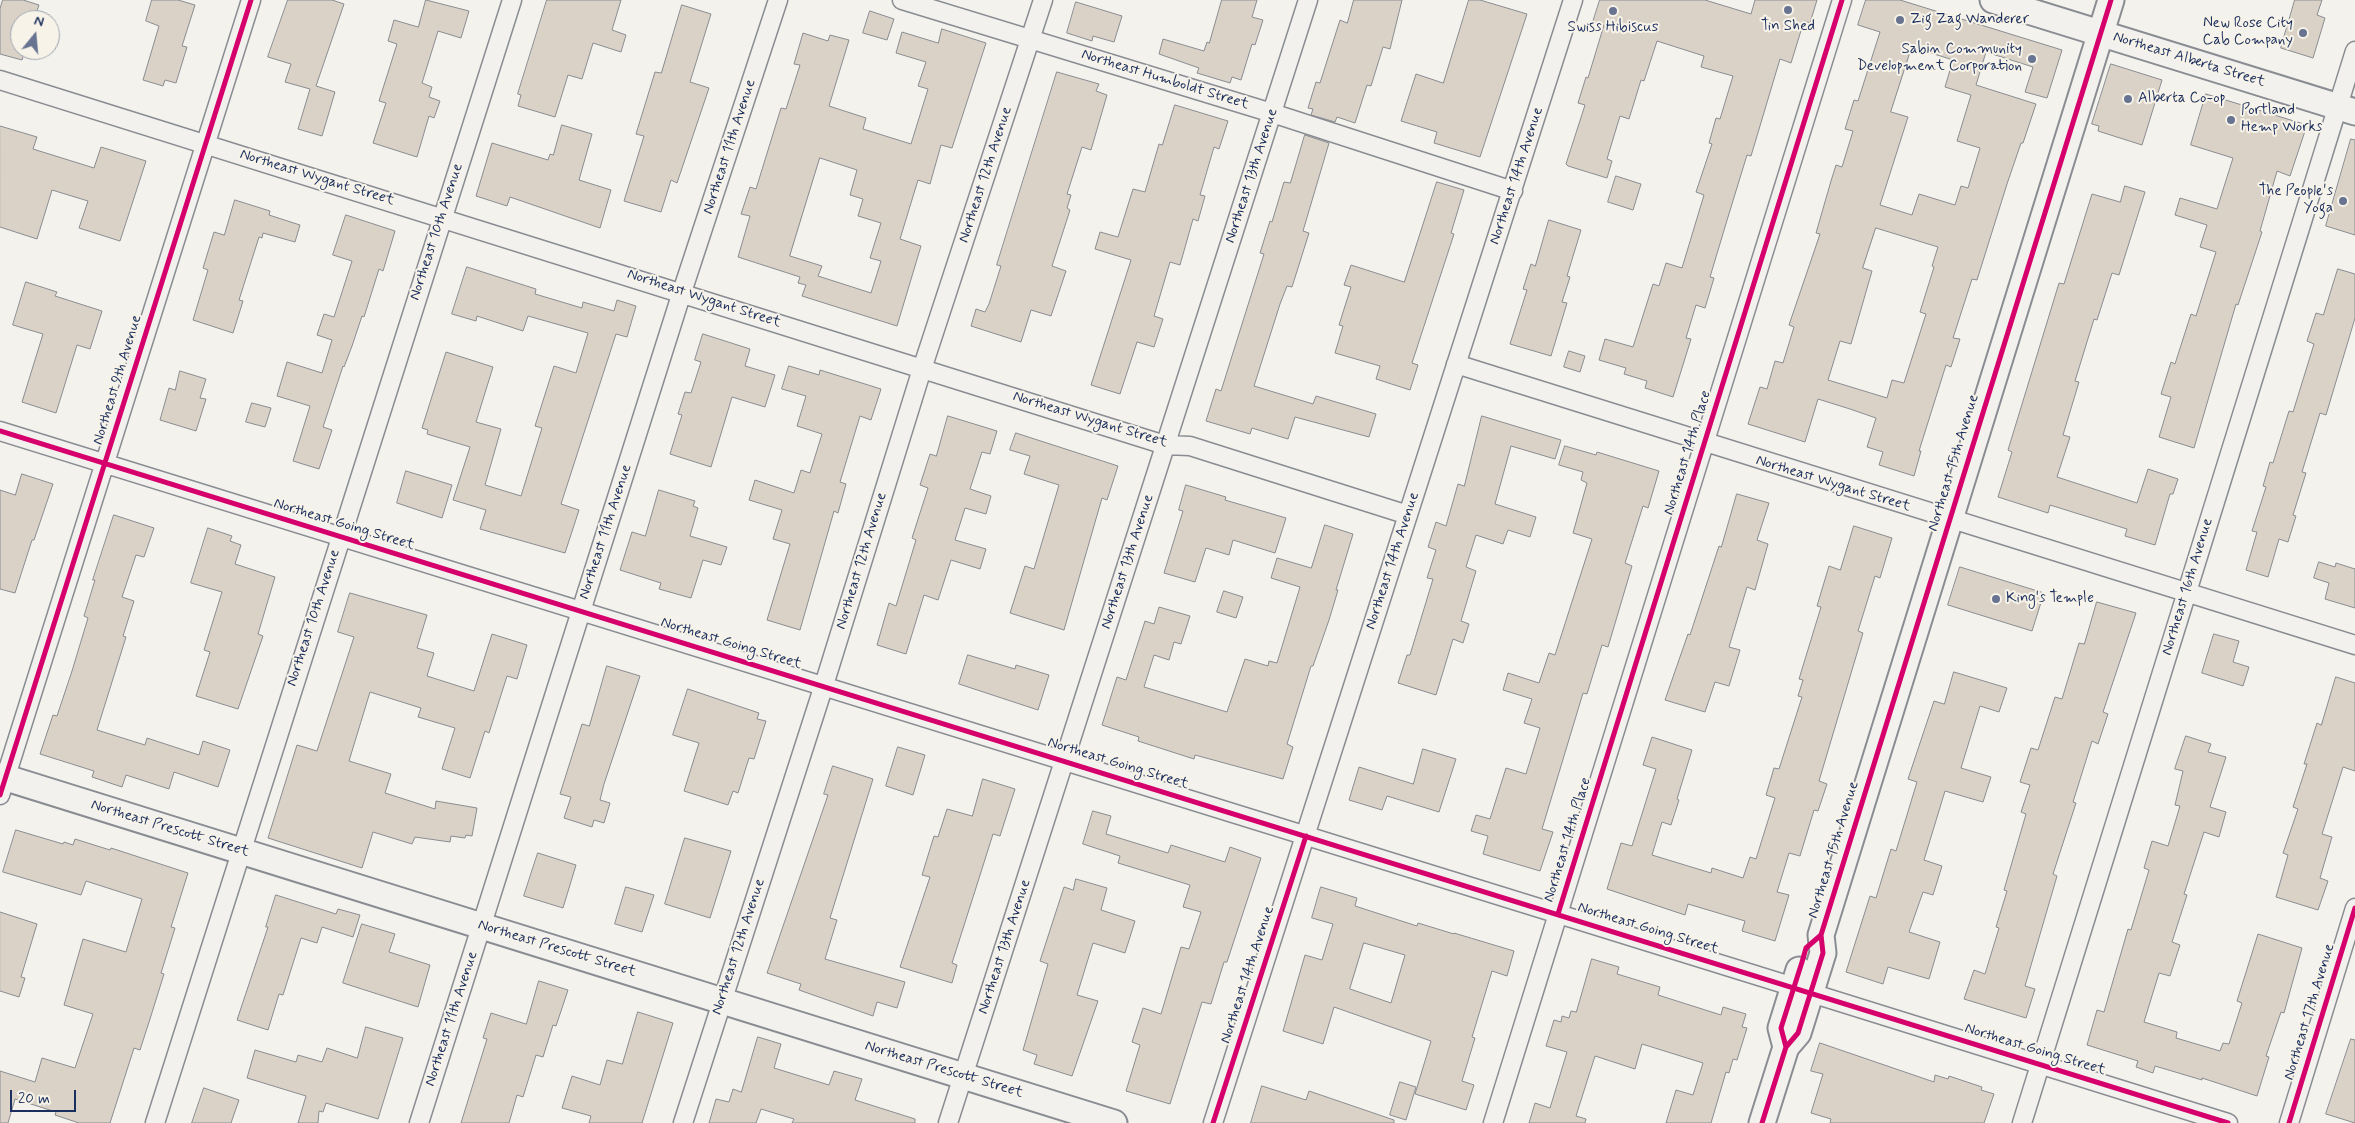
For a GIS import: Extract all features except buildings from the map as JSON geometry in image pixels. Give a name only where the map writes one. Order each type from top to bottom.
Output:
[{"type":"street","name":"Northeast 9th Avenue","points":[[2,783],[251,0]]},
{"type":"street","name":"Northeast 10th Avenue","points":[[155,1123],[340,536],[512,0]]},
{"type":"street","name":"Northeast 11th Avenue","points":[[419,1123],[682,292],[778,0]]},
{"type":"street","name":"Northeast Humboldt Street","points":[[902,0],[1272,113],[1513,191]]},
{"type":"street","name":"Northeast 12th Avenue","points":[[683,1123],[824,686],[922,369],[1043,0]]},
{"type":"street","name":"Northeast 13th Avenue","points":[[948,1123],[1308,0]]},
{"type":"street","name":"Northeast 14th Avenue","points":[[1213,1123],[1574,0]]},
{"type":"street","name":"Northeast 14th Place","points":[[1493,1123],[1842,0]]},
{"type":"street","name":"Northeast Alberta Street","points":[[1994,0],[2346,109]]},
{"type":"street","name":"Northeast 15th Avenue","points":[[1762,1123],[1786,1047],[1781,1028],[1802,990],[1806,948],[1821,935],[2111,0]]},
{"type":"street","name":"Northeast 16th Avenue","points":[[2022,1123],[2186,594],[2346,109],[2355,52]]},
{"type":"street","name":"Northeast Wygant Street","points":[[0,80],[682,292],[1165,445],[1190,446],[1408,516]]},
{"type":"street","name":"Northeast Wygant Street","points":[[1456,364],[1704,444],[2355,646]]},
{"type":"street","name":"Northeast Going Street","points":[[0,431],[2228,1123]]},
{"type":"street","name":"Northeast Prescott Street","points":[[2,783],[240,851],[1114,1123]]},
{"type":"street","name":"Northeast 17th Avenue","points":[[2289,1123],[2355,908]]},
{"type":"cycle path","points":[[0,795],[251,0]]},
{"type":"cycle path","points":[[1558,914],[1842,0]]},
{"type":"cycle path","points":[[1762,1123],[1786,1047],[1798,1033],[1823,953],[1821,935],[2111,0]]},
{"type":"cycle path","points":[[0,431],[2228,1123]]},
{"type":"cycle path","points":[[1213,1123],[1306,836]]},
{"type":"cycle path","points":[[2289,1123],[2355,908]]},
{"type":"cycle path","points":[[1786,1047],[1781,1028],[1806,948],[1821,935]]},
{"type":"place","name":"Tin Shed","points":[[1788,10]]},
{"type":"place","name":"Swiss Hibiscus","points":[[1613,11]]},
{"type":"place","name":"Zig Zag Wanderer","points":[[1900,20]]},
{"type":"place","name":"New Rose City Cab Company","points":[[2303,33]]},
{"type":"place","name":"Sabin Community Development Corporation","points":[[2032,59]]},
{"type":"place","name":"Alberta Co-op","points":[[2128,99]]},
{"type":"place","name":"Portland Hemp Works","points":[[2231,120]]},
{"type":"place","name":"The People's Yoga","points":[[2343,201]]},
{"type":"place","name":"King's Temple","points":[[1996,599]]}]
